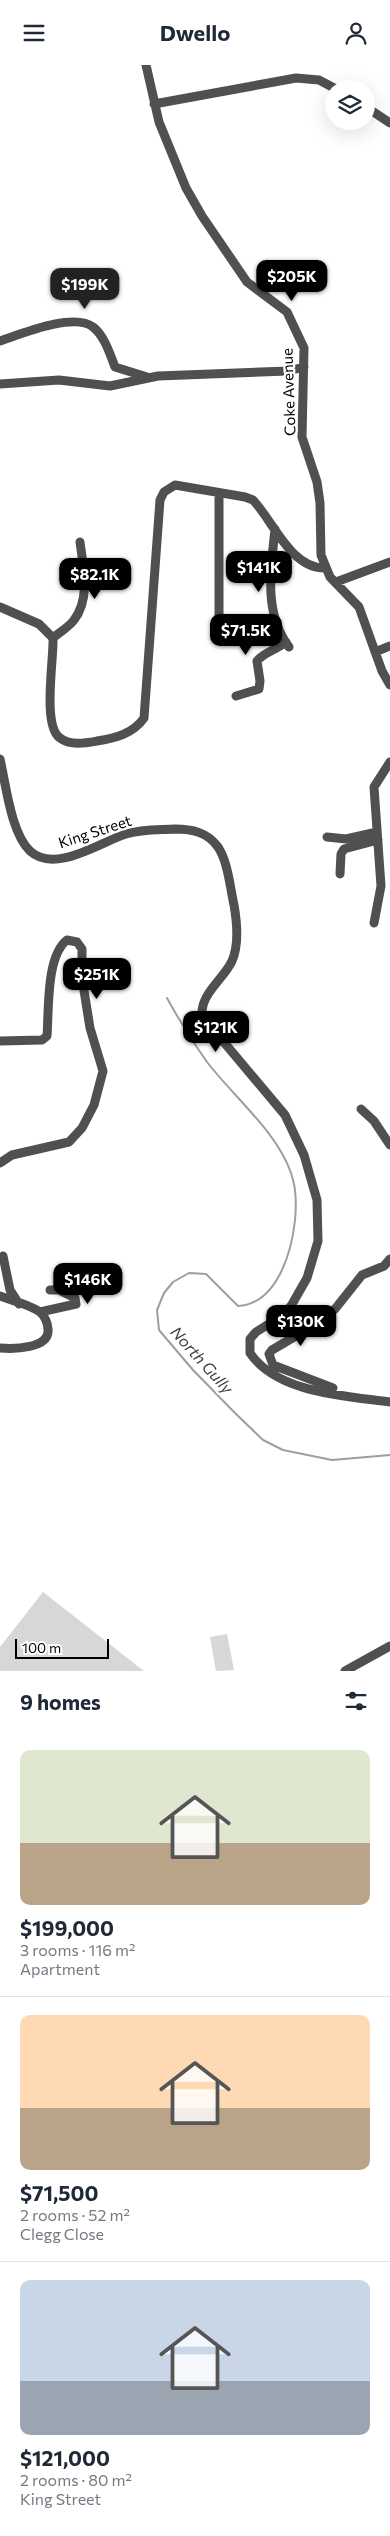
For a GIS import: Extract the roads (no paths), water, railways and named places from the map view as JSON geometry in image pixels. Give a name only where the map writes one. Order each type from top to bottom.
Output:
[{"type":"street","name":"Coke Avenue","points":[[146,65],[154,104],[166,140],[186,188],[247,282],[287,313],[304,348],[302,437],[317,482],[320,503],[321,555],[325,568],[336,583],[359,607],[375,652],[390,685]]},
{"type":"street","points":[[154,104],[296,78],[319,80],[325,83]]},
{"type":"street","points":[[375,113],[390,123]]},
{"type":"street","points":[[0,341],[54,324],[84,322],[99,332],[115,367],[147,377]]},
{"type":"street","points":[[0,384],[59,380],[110,387],[147,377],[288,371],[304,367]]},
{"type":"street","points":[[80,542],[85,593],[81,608],[74,620],[53,638],[50,724],[60,739],[75,743],[87,743],[123,735],[138,726],[144,718],[160,500],[164,493],[175,485],[253,500],[295,555],[311,566],[325,568]]},
{"type":"street","points":[[218,493],[219,627]]},
{"type":"street","points":[[236,696],[259,689],[257,661],[261,655],[287,645],[272,613],[270,583],[275,529]]},
{"type":"street","points":[[336,583],[390,562]]},
{"type":"street","points":[[0,607],[38,624],[53,638]]},
{"type":"street","points":[[375,652],[390,646]]},
{"type":"street","name":"King Street","points":[[0,759],[14,821],[21,839],[30,851],[40,858],[54,860],[74,855],[126,834],[150,830],[196,831],[205,835],[219,849],[234,906],[235,950],[232,961],[203,1002],[202,1016],[205,1022],[285,1115],[310,1174],[317,1200],[319,1221],[313,1261],[300,1292],[280,1317],[250,1339],[250,1353],[262,1368],[274,1376],[312,1390],[390,1402]]},
{"type":"street","points":[[374,923],[381,885],[374,787],[390,762]]},
{"type":"street","points":[[327,837],[346,839],[377,836]]},
{"type":"street","points":[[340,874],[341,854],[344,849],[377,836]]},
{"type":"street","points":[[0,1041],[42,1040],[47,1036],[48,998],[58,950],[68,940],[77,942],[82,949],[83,985],[90,1028],[103,1071],[94,1105],[82,1128],[69,1142],[12,1155],[0,1163]]},
{"type":"street","points":[[361,1109],[374,1121],[390,1145]]},
{"type":"street","points":[[3,1257],[10,1290],[19,1304]]},
{"type":"street","points":[[390,1259],[384,1266],[362,1275],[335,1309],[323,1320],[272,1349],[269,1358],[280,1369],[323,1386],[360,1394],[390,1396]]},
{"type":"street","points":[[0,1295],[40,1312],[76,1304],[75,1298],[69,1294],[50,1290]]},
{"type":"street","points":[[0,1348],[28,1348],[44,1339],[49,1332],[47,1323],[40,1312]]},
{"type":"street","points":[[345,1671],[390,1647]]},
{"type":"waterway","name":"North Gully","points":[[167,998],[207,1062],[276,1143],[291,1173],[296,1196],[296,1209],[293,1235],[286,1260],[278,1277],[265,1295],[253,1303],[238,1306],[206,1274],[189,1273],[173,1282],[164,1293],[157,1310],[159,1330],[193,1370],[263,1440],[283,1450],[332,1460],[390,1455]]}]
